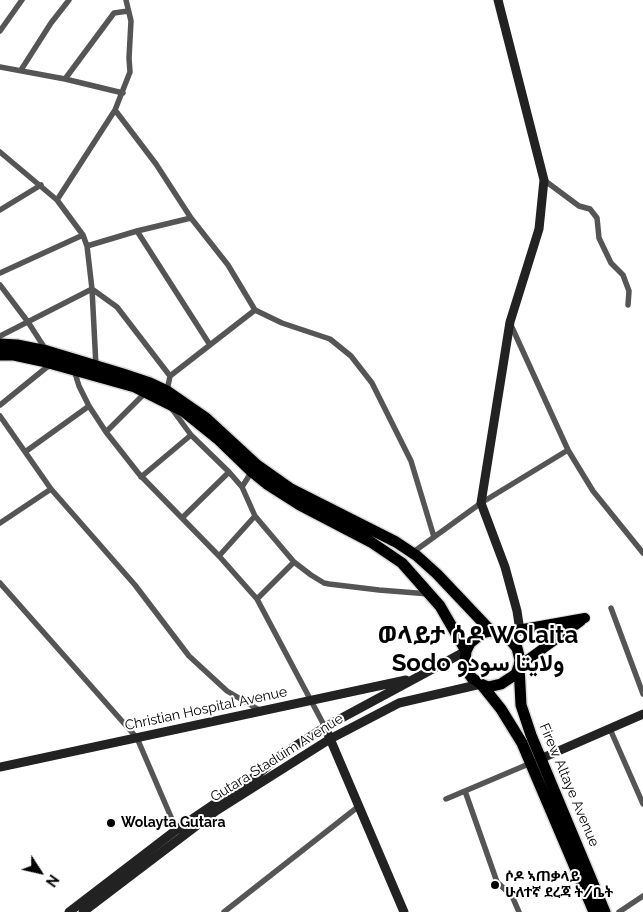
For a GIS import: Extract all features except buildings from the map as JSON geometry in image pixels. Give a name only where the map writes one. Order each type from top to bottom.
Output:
[{"type":"highway","points":[[0,344],[17,345],[47,352],[75,365],[146,392],[168,397]]},
{"type":"highway","points":[[0,355],[14,355],[52,364],[96,366],[150,382],[300,505],[371,542],[402,563],[440,606],[466,650]]},
{"type":"highway","points":[[254,468],[291,489],[396,542],[437,574],[496,632],[509,638],[517,648],[520,660],[516,674],[501,684],[488,687],[472,678],[467,671],[465,662],[466,650],[477,636],[496,632]]},
{"type":"highway","name":"Firew Altaye Avenue","points":[[519,666],[521,705],[536,761],[594,912]]},
{"type":"highway","name":"Firew Altaye Avenue","points":[[481,684],[536,761],[605,912]]},
{"type":"main road","points":[[498,0],[544,180],[539,229],[510,322],[481,503],[505,567],[517,611],[520,631]]},
{"type":"main road","points":[[496,632],[520,631],[585,618],[519,666]]},
{"type":"main road","points":[[69,912],[179,834],[281,755],[324,727],[466,650]]},
{"type":"main road","name":"Christian Hospital Avenue","points":[[0,767],[417,678]]},
{"type":"main road","name":"Gutara Staduim Avenue","points":[[82,912],[179,834],[330,739],[399,703],[481,684]]},
{"type":"main road","points":[[536,761],[643,714]]},
{"type":"main road","points":[[324,727],[404,912]]},
{"type":"street","points":[[0,31],[22,0]]},
{"type":"street","points":[[21,70],[51,23],[69,0]]},
{"type":"street","points":[[57,200],[115,110],[123,93],[130,72],[131,21],[126,0]]},
{"type":"street","points":[[65,79],[114,13],[128,11]]},
{"type":"street","points":[[0,66],[123,93]]},
{"type":"street","points":[[115,110],[156,164],[191,218],[228,265],[255,310],[282,323],[330,339],[351,356],[372,383],[411,461],[434,537]]},
{"type":"street","points":[[0,152],[57,200],[83,235],[87,246],[92,289],[96,366]]},
{"type":"street","points":[[544,180],[579,206],[590,209],[597,218],[599,238],[611,263],[623,275],[629,291],[628,305]]},
{"type":"street","points":[[0,210],[41,186]]},
{"type":"street","points":[[87,246],[191,218]]},
{"type":"street","points":[[137,231],[210,345]]},
{"type":"street","points":[[0,273],[83,235]]},
{"type":"street","points":[[0,285],[28,322],[47,352]]},
{"type":"street","points":[[0,336],[92,289]]},
{"type":"street","points":[[92,289],[117,307],[170,376],[168,397],[190,435],[242,487],[255,516],[294,562],[324,583],[431,594]]},
{"type":"street","points":[[170,376],[255,310]]},
{"type":"street","points":[[510,322],[568,450],[593,491],[643,553]]},
{"type":"street","points":[[0,405],[52,364]]},
{"type":"street","points":[[75,365],[79,386],[106,432],[141,476],[219,556],[257,599],[324,727]]},
{"type":"street","points":[[106,432],[146,392]]},
{"type":"street","points":[[25,452],[89,406]]},
{"type":"street","points":[[0,416],[52,489],[136,585],[189,656],[227,691],[261,711]]},
{"type":"street","points":[[141,476],[190,435]]},
{"type":"street","points":[[412,553],[481,503],[568,450]]},
{"type":"street","points":[[242,487],[254,468]]},
{"type":"street","points":[[182,518],[229,472]]},
{"type":"street","points":[[0,514],[2,521],[52,489]]},
{"type":"street","points":[[219,556],[255,516]]},
{"type":"street","points":[[257,599],[294,562]]},
{"type":"street","points":[[0,583],[138,738],[179,834]]},
{"type":"street","points":[[611,608],[643,694]]},
{"type":"street","points":[[610,729],[642,797],[643,804]]},
{"type":"street","points":[[446,799],[536,761]]},
{"type":"street","points":[[465,791],[497,882],[512,896],[519,912]]},
{"type":"street","points":[[224,912],[359,806]]},
{"type":"street","points":[[619,912],[643,896]]},
{"type":"place","name":"Wolayta Gutara","points":[[111,823]]},
{"type":"place","name":"ሶዶ ኣጠቃላይ ሁለተኛ ደረጃ ት/ቤት","points":[[495,885]]},
{"type":"district","name":"ወላይታ ሶዶ Wolaita Sodo ولايتا سودو","points":[[478,650]]}]
